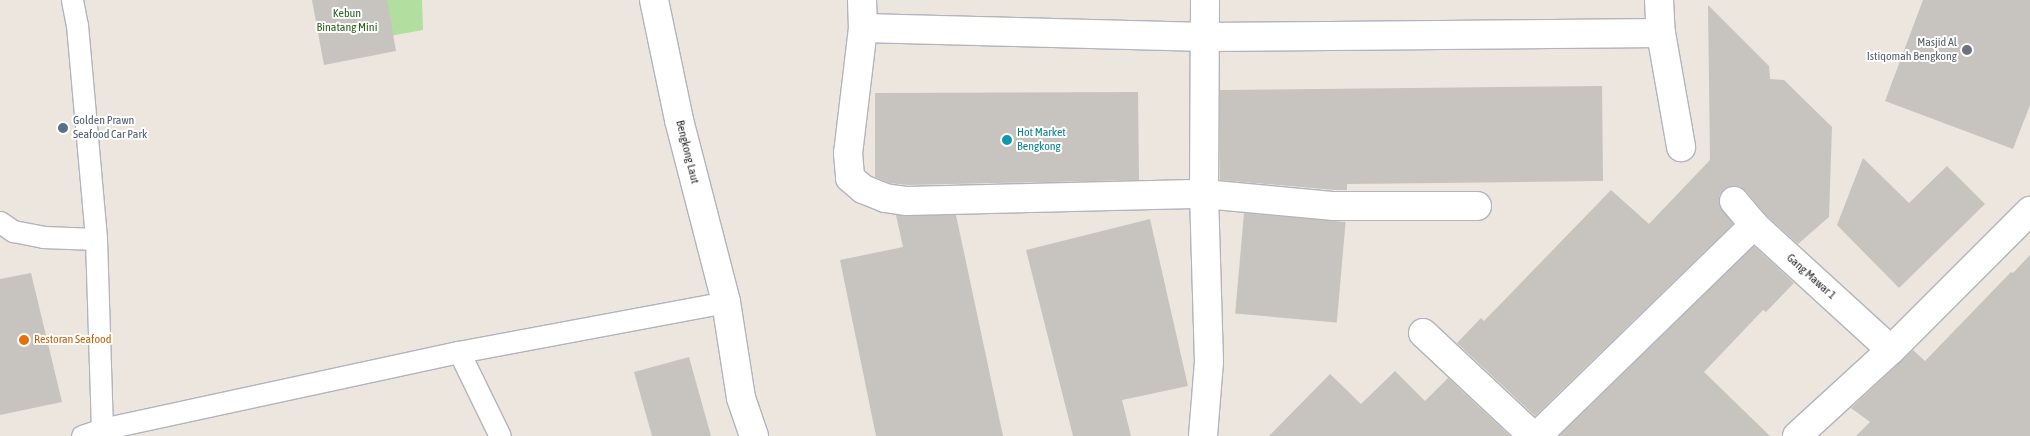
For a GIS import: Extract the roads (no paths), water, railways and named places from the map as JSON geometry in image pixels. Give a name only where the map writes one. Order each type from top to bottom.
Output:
[{"type":"street","name":"Bengkong Laut","points":[[654,0],[679,120],[726,302],[741,398],[754,436]]},
{"type":"street","points":[[862,0],[863,28],[848,153],[850,178],[863,189],[885,198],[907,201],[1204,194],[1334,206],[1477,206]]},
{"type":"street","points":[[1203,436],[1209,362],[1204,194],[1205,0]]},
{"type":"street","points":[[1659,0],[1661,33],[1682,147]]},
{"type":"street","points":[[863,28],[1206,37],[1661,33]]},
{"type":"street","name":"Gang Mawar 1","points":[[1734,200],[1754,225],[1891,350]]},
{"type":"street","points":[[1797,436],[1891,350],[2030,211]]},
{"type":"street","points":[[1537,436],[1754,225]]},
{"type":"street","points":[[1423,333],[1533,436]]},
{"type":"lane","points":[[72,0],[96,239],[102,429]]},
{"type":"lane","points":[[0,222],[13,231],[43,236],[96,239]]},
{"type":"lane","points":[[82,436],[102,429],[460,352],[726,302]]},
{"type":"lane","points":[[460,352],[500,436]]},
{"type":"place","name":"Masjid Al Istiqomah Bengkong","points":[[1967,50]]},
{"type":"place","name":"Golden Prawn Seafood Car Park","points":[[63,128]]},
{"type":"place","name":"Hot Market Bengkong","points":[[1007,140]]},
{"type":"place","name":"Restoran Seafood","points":[[24,340]]},
{"type":"park label","name":"Kebun Binatang Mini","points":[[347,21]]}]
